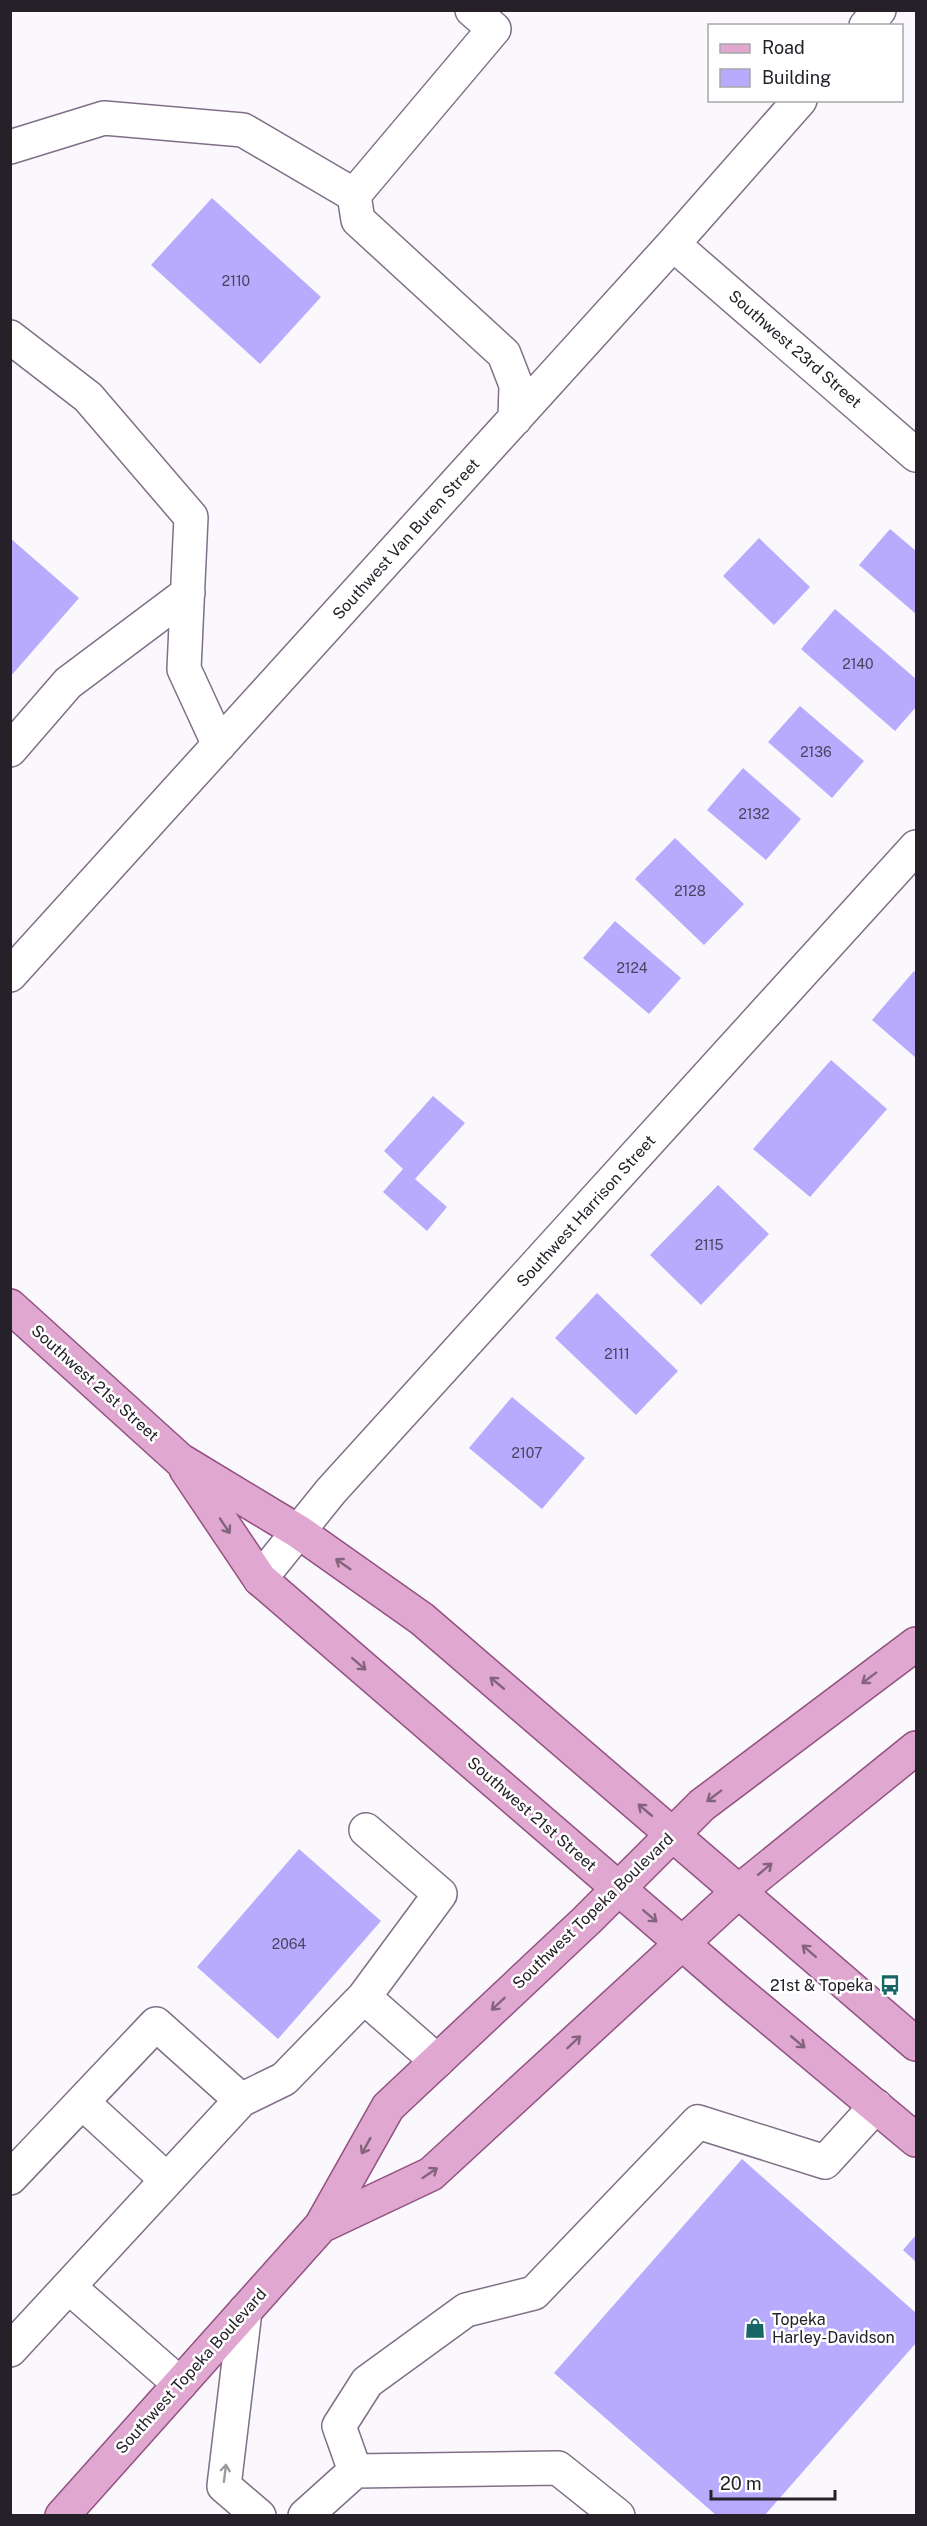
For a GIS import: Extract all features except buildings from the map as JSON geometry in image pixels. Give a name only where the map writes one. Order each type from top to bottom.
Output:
[{"type":"main road","name":"Southwest 21st Street","points":[[10,1306],[180,1460],[299,1532],[422,1620],[916,2044]]},
{"type":"main road","name":"Southwest 21st Street","points":[[180,1460],[260,1579],[618,1889],[916,2140]]},
{"type":"main road","name":"Southwest Topeka Boulevard","points":[[62,2516],[321,2226],[388,2107],[618,1889],[702,1804],[916,1644]]},
{"type":"main road","name":"Southwest Topeka Boulevard","points":[[321,2226],[431,2174],[680,1942],[739,1891],[916,1748]]},
{"type":"street","points":[[472,10],[494,29],[354,195],[358,220],[504,354],[516,385],[515,419]]},
{"type":"street","points":[[868,24],[879,10]]},
{"type":"street","name":"Southwest Van Buren Street","points":[[10,975],[515,419],[798,102]]},
{"type":"street","points":[[10,147],[104,118],[243,130],[354,195]]},
{"type":"street","name":"Southwest 23rd Street","points":[[673,244],[916,455]]},
{"type":"street","points":[[10,337],[88,397],[191,517],[184,669],[219,745]]},
{"type":"street","points":[[10,750],[68,683],[188,593]]},
{"type":"street","name":"Southwest Harrison Street","points":[[260,1579],[347,1473],[916,847]]},
{"type":"street","points":[[10,2350],[241,2100],[284,2079],[364,1997],[440,1894],[366,1830]]},
{"type":"street","points":[[364,1997],[437,2061]]},
{"type":"street","points":[[10,2178],[156,2024],[241,2100]]},
{"type":"street","points":[[81,2102],[167,2180]]},
{"type":"street","points":[[355,2470],[339,2426],[367,2382],[466,2310],[534,2293],[698,2122],[825,2162],[876,2106]]},
{"type":"street","points":[[69,2287],[180,2384]]},
{"type":"street","points":[[245,2311],[224,2486],[259,2516]]},
{"type":"street","points":[[305,2516],[355,2470],[558,2468],[618,2516]]},
{"type":"place","name":"21st & Topeka","points":[[890,1985]]},
{"type":"place","name":"Topeka Harley-Davidson","points":[[755,2328]]}]
